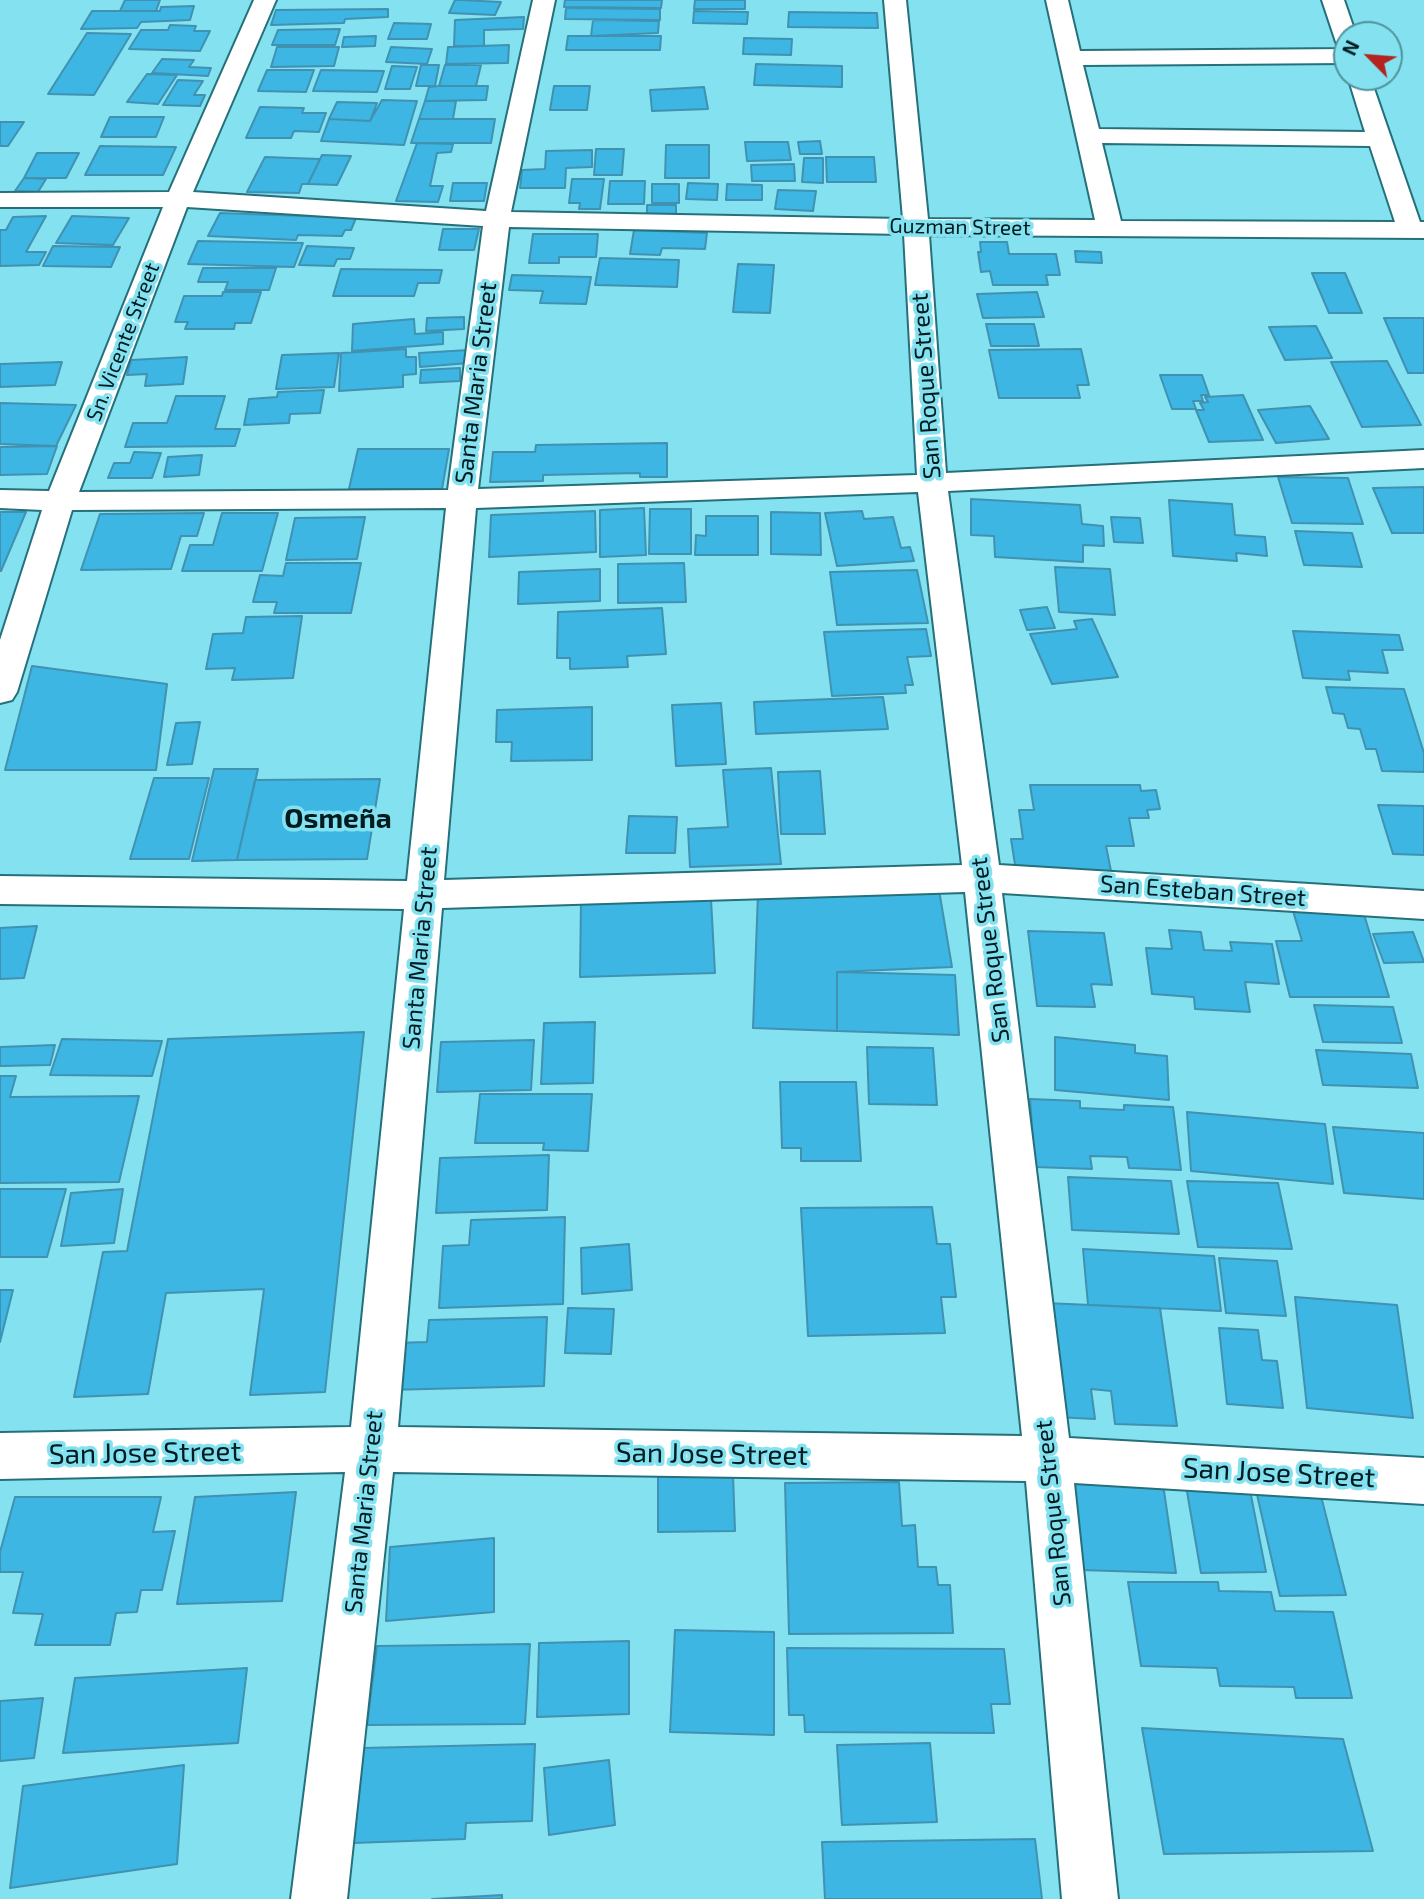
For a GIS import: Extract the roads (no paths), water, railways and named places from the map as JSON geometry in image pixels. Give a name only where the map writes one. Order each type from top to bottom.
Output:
[{"type":"street","name":"Sn. Vicente Street","points":[[0,692],[60,501],[178,200],[265,0]]},
{"type":"street","name":"Santa Maria Street","points":[[319,1899],[372,1449],[462,499],[496,219],[544,0]]},
{"type":"street","name":"San Roque Street","points":[[895,0],[916,227],[932,483],[982,878],[1048,1459],[1090,1899]]},
{"type":"street","points":[[1057,0],[1110,229]]},
{"type":"street","points":[[1333,0],[1340,21]]},
{"type":"street","points":[[1070,58],[1333,56]]},
{"type":"street","points":[[1364,91],[1417,230]]},
{"type":"street","points":[[1089,136],[1380,139]]},
{"type":"street","name":"Guzman Street","points":[[0,200],[178,200],[496,219],[916,227],[1417,230]]},
{"type":"street","points":[[0,499],[462,499],[932,483],[1424,459]]},
{"type":"street","name":"San Esteban Street","points":[[0,890],[425,895],[982,878],[1424,905]]},
{"type":"street","name":"San Jose Street","points":[[0,1456],[372,1449],[1048,1459],[1424,1481]]},
{"type":"district","name":"Osmeña","points":[[338,819]]}]
